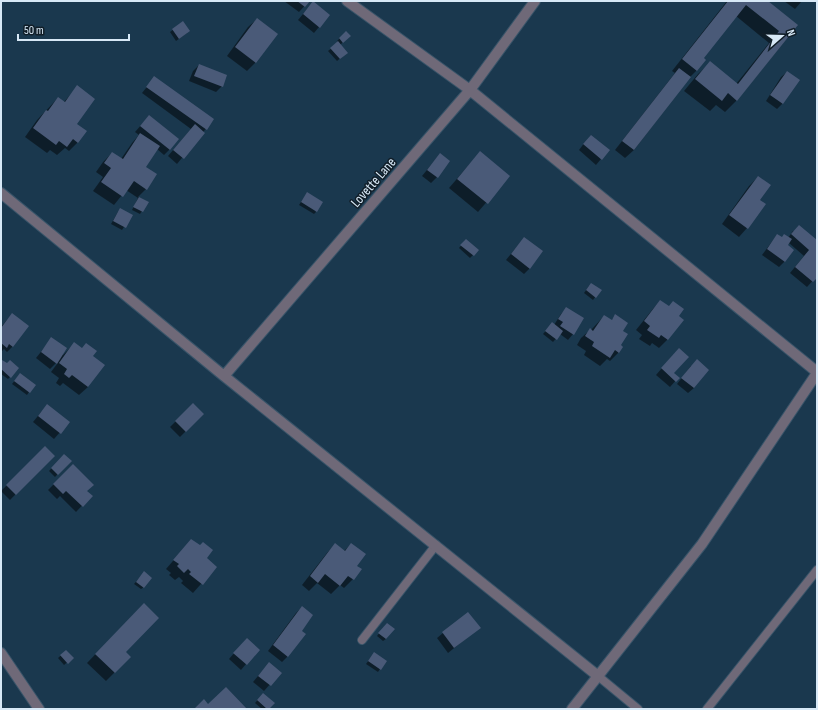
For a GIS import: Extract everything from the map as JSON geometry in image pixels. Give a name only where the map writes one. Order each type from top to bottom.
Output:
[{"type":"street","points":[[347,1],[470,90],[817,373],[702,544],[572,709]]},
{"type":"street","name":"Lovette Lane","points":[[224,376],[470,90],[535,1]]},
{"type":"street","points":[[1,193],[224,376],[598,676]]},
{"type":"street","points":[[1,653],[40,709]]},
{"type":"lane","points":[[362,640],[436,546]]},
{"type":"lane","points":[[707,709],[817,570]]},
{"type":"lane","points":[[598,676],[638,709]]},
{"type":"building","points":[[297,1],[310,1],[305,7]]},
{"type":"building","points":[[313,1],[330,15],[320,28],[303,14]]},
{"type":"building","points":[[728,1],[768,1],[798,25],[737,101],[728,93],[722,101],[695,79],[710,61],[738,84],[779,31],[746,5],[704,58],[706,60],[697,71],[682,59]]},
{"type":"building","points":[[257,18],[278,34],[256,63],[235,47]]},
{"type":"building","points":[[183,21],[190,31],[179,39],[172,29]]},
{"type":"building","points":[[346,31],[351,36],[343,43],[339,38]]},
{"type":"building","points":[[338,41],[348,53],[340,59],[330,48]]},
{"type":"building","points":[[199,64],[227,75],[223,87],[194,76]]},
{"type":"building","points":[[679,68],[691,77],[634,150],[622,141]]},
{"type":"building","points":[[787,71],[800,80],[783,104],[770,95]]},
{"type":"building","points":[[154,76],[214,119],[207,130],[146,87]]},
{"type":"building","points":[[77,85],[95,99],[77,124],[87,131],[78,143],[73,139],[67,147],[59,141],[56,145],[33,128],[58,97],[65,102]]},
{"type":"building","points":[[149,115],[179,139],[170,150],[140,126]]},
{"type":"building","points":[[195,124],[205,133],[184,159],[173,150]]},
{"type":"building","points":[[140,133],[160,146],[146,167],[157,174],[147,190],[134,181],[123,197],[101,182],[111,168],[104,163],[112,152],[123,159]]},
{"type":"building","points":[[591,135],[610,150],[602,160],[583,144]]},
{"type":"building","points":[[480,151],[510,176],[488,204],[457,179]]},
{"type":"building","points":[[440,153],[450,161],[438,178],[427,170]]},
{"type":"building","points":[[758,176],[771,185],[760,200],[766,204],[748,229],[729,215]]},
{"type":"building","points":[[307,192],[323,202],[317,212],[301,202]]},
{"type":"building","points":[[139,197],[149,202],[143,212],[133,207]]},
{"type":"building","points":[[120,208],[133,215],[126,228],[113,221]]},
{"type":"building","points":[[799,225],[817,240],[817,278],[813,282],[795,267],[809,250],[791,234]]},
{"type":"building","points":[[777,234],[782,237],[784,234],[792,239],[788,245],[794,250],[785,262],[767,249]]},
{"type":"building","points":[[524,237],[543,251],[530,269],[511,254]]},
{"type":"building","points":[[466,239],[479,250],[474,256],[460,245]]},
{"type":"building","points":[[591,283],[602,290],[596,298],[586,290]]},
{"type":"building","points":[[660,300],[669,306],[673,301],[684,309],[679,316],[684,320],[668,340],[661,335],[659,338],[647,330],[650,326],[644,321]]},
{"type":"building","points":[[566,307],[584,318],[574,335],[560,326],[563,322],[558,319]]},
{"type":"building","points":[[12,313],[29,326],[13,347],[9,344],[7,348],[1,343],[1,328]]},
{"type":"building","points":[[615,314],[628,323],[623,331],[628,334],[621,345],[623,347],[619,353],[615,350],[610,358],[592,346],[594,342],[585,336],[590,328],[593,331],[604,315],[612,320]]},
{"type":"building","points":[[552,322],[563,331],[557,340],[545,331]]},
{"type":"building","points":[[51,337],[67,348],[57,364],[41,352]]},
{"type":"building","points":[[74,342],[82,348],[86,343],[97,351],[93,356],[105,365],[88,387],[72,375],[69,378],[64,374],[67,369],[59,363]]},
{"type":"building","points":[[679,348],[689,357],[674,373],[680,378],[676,382],[661,368]]},
{"type":"building","points":[[697,359],[709,370],[694,388],[681,378]]},
{"type":"building","points":[[2,360],[7,363],[10,360],[19,368],[11,378],[1,369]]},
{"type":"building","points":[[20,373],[36,385],[30,393],[14,381]]},
{"type":"building","points":[[193,403],[204,414],[186,432],[175,421]]},
{"type":"building","points":[[47,404],[70,422],[61,434],[38,416]]},
{"type":"building","points":[[45,446],[55,456],[16,495],[6,485]]},
{"type":"building","points":[[64,454],[72,461],[58,475],[51,468]]},
{"type":"building","points":[[73,464],[94,485],[87,491],[93,496],[83,507],[66,491],[63,494],[53,484]]},
{"type":"building","points":[[191,539],[200,545],[203,542],[213,550],[207,558],[217,567],[203,585],[189,574],[191,572],[188,569],[184,573],[177,566],[179,564],[173,560]]},
{"type":"building","points":[[335,543],[345,551],[351,543],[366,554],[357,566],[362,569],[354,580],[348,576],[340,586],[325,574],[318,583],[310,576]]},
{"type":"building","points":[[144,571],[152,578],[144,588],[136,582]]},
{"type":"building","points":[[144,603],[159,618],[126,652],[131,657],[115,673],[95,654]]},
{"type":"building","points":[[302,606],[313,615],[302,631],[306,634],[288,657],[273,645]]},
{"type":"building","points":[[468,612],[481,628],[454,648],[442,632]]},
{"type":"building","points":[[387,623],[395,629],[386,639],[378,633]]},
{"type":"building","points":[[247,638],[260,650],[247,665],[233,653]]},
{"type":"building","points":[[66,650],[74,658],[68,664],[60,655]]},
{"type":"building","points":[[374,652],[387,661],[381,670],[368,661]]},
{"type":"building","points":[[269,662],[282,673],[271,686],[258,676]]},
{"type":"building","points":[[226,687],[247,709],[194,709],[204,699],[208,704]]},
{"type":"building","points":[[263,693],[275,703],[269,709],[257,700]]}]
